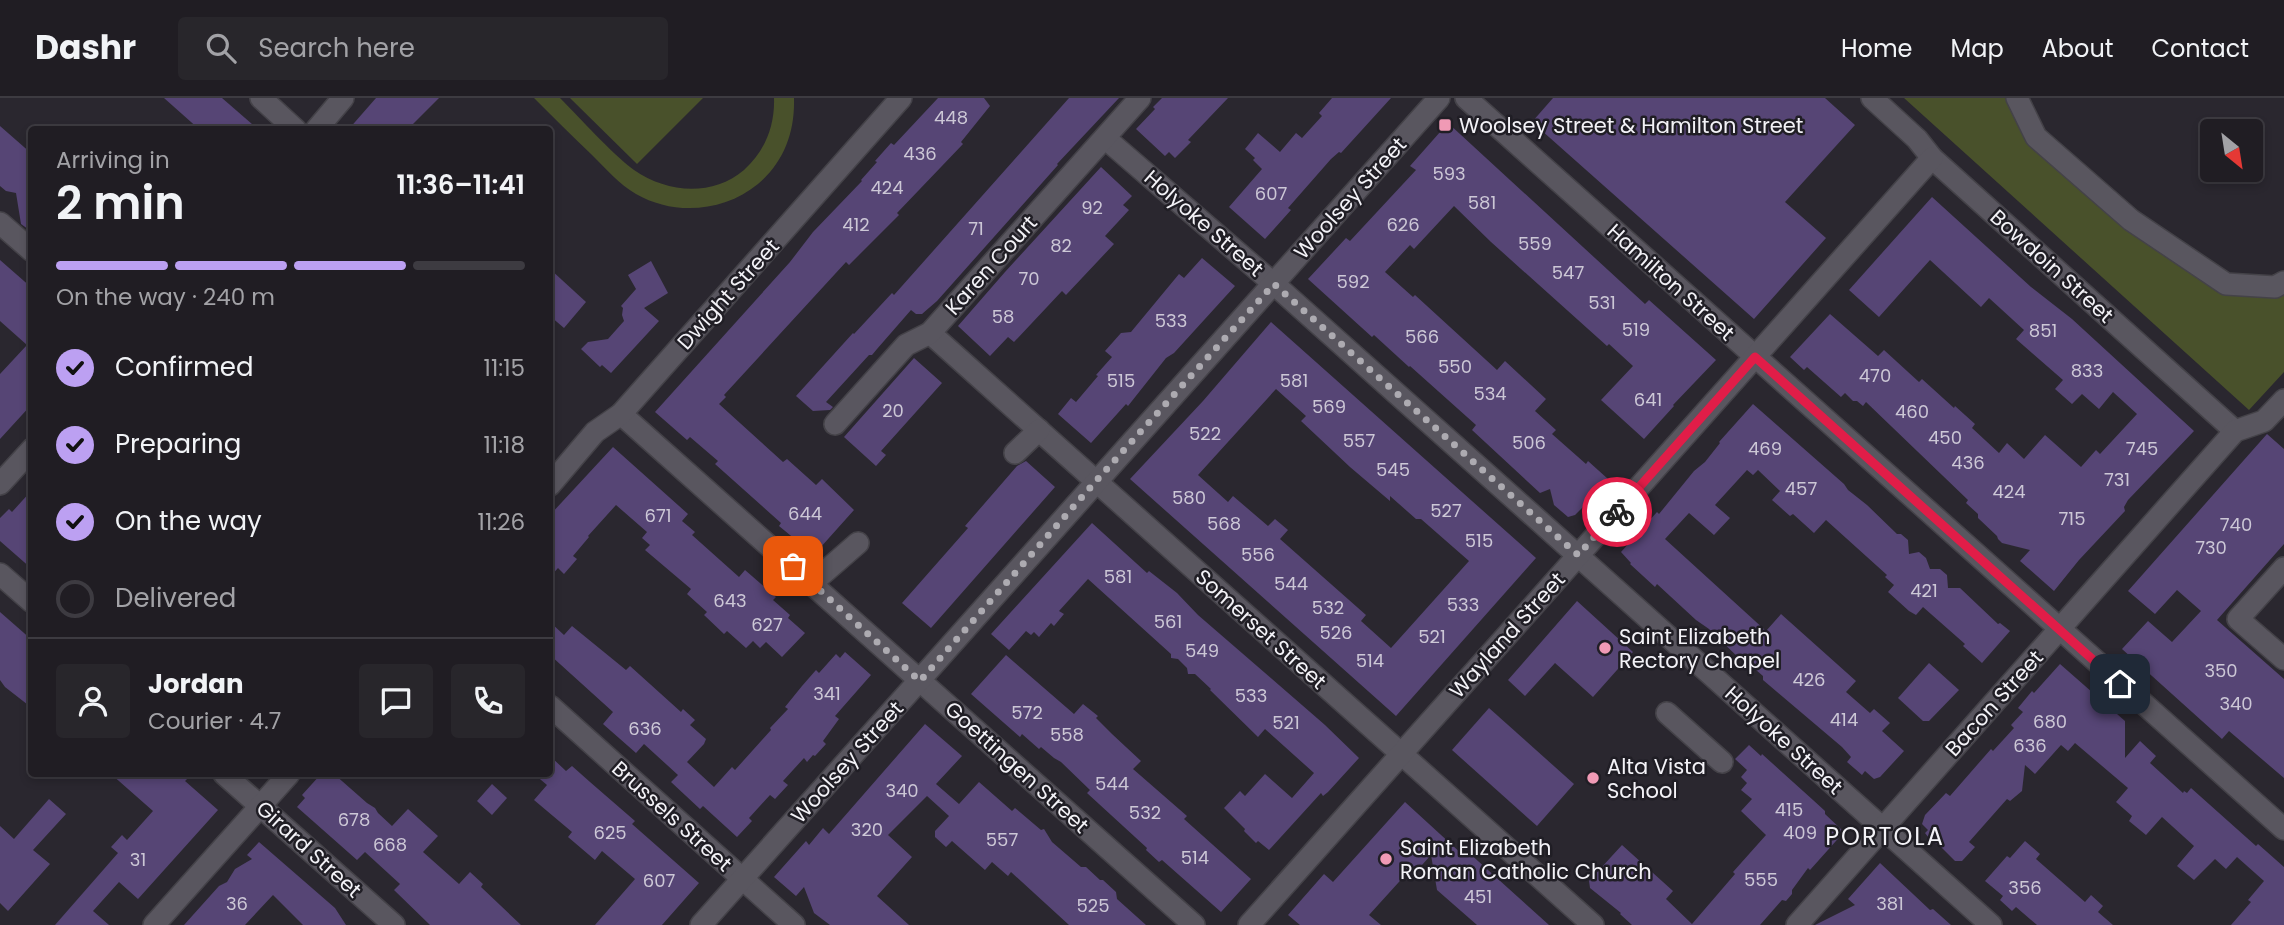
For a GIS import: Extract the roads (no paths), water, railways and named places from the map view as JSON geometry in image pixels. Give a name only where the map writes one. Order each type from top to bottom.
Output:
[{"type":"street","points":[[261,98],[292,126]]},
{"type":"street","points":[[319,126],[343,98]]},
{"type":"street","name":"Dwight Street","points":[[553,481],[595,432],[621,414],[901,98]]},
{"type":"street","name":"Karen Court","points":[[835,424],[906,345],[930,333],[1140,98]]},
{"type":"street","name":"Woolsey Street","points":[[701,925],[1439,98]]},
{"type":"street","name":"Hamilton Street","points":[[1466,98],[2284,829]]},
{"type":"street","name":"Bowdoin Street","points":[[1872,98],[1917,139],[1932,158],[2235,431]]},
{"type":"street","points":[[2017,98],[2036,137],[2131,220],[2226,285],[2275,287],[2284,282]]},
{"type":"street","name":"Holyoke Street","points":[[1105,138],[1274,284],[1991,925]]},
{"type":"street","name":"Wayland Street","points":[[1249,925],[1932,158]]},
{"type":"street","points":[[0,223],[28,248]]},
{"type":"street","name":"Somerset Street","points":[[930,333],[1593,925]]},
{"type":"street","name":"Bacon Street","points":[[1797,925],[2235,431],[2264,421],[2284,400]]},
{"type":"street","name":"Goettingen Street","points":[[621,414],[1194,925]]},
{"type":"street","points":[[1015,453],[1039,430]]},
{"type":"street","points":[[0,484],[28,453]]},
{"type":"street","points":[[812,583],[858,543]]},
{"type":"street","points":[[2284,569],[2238,619],[2284,659]]},
{"type":"street","points":[[0,574],[28,598]]},
{"type":"street","name":"Brussels Street","points":[[553,709],[794,925]]},
{"type":"street","points":[[1667,713],[1722,762]]},
{"type":"street","name":"Girard Street","points":[[228,777],[394,925]]},
{"type":"street","points":[[154,925],[286,777]]},
{"type":"place","name":"Woolsey Street & Hamilton Street","points":[[1445,125]]},
{"type":"place","name":"Saint Elizabeth Rectory Chapel","points":[[1605,648]]},
{"type":"place","name":"Alta Vista School","points":[[1593,778]]},
{"type":"place","name":"Saint Elizabeth Roman Catholic Church","points":[[1386,859]]},
{"type":"district","name":"PORTOLA","points":[[1885,836]]}]
